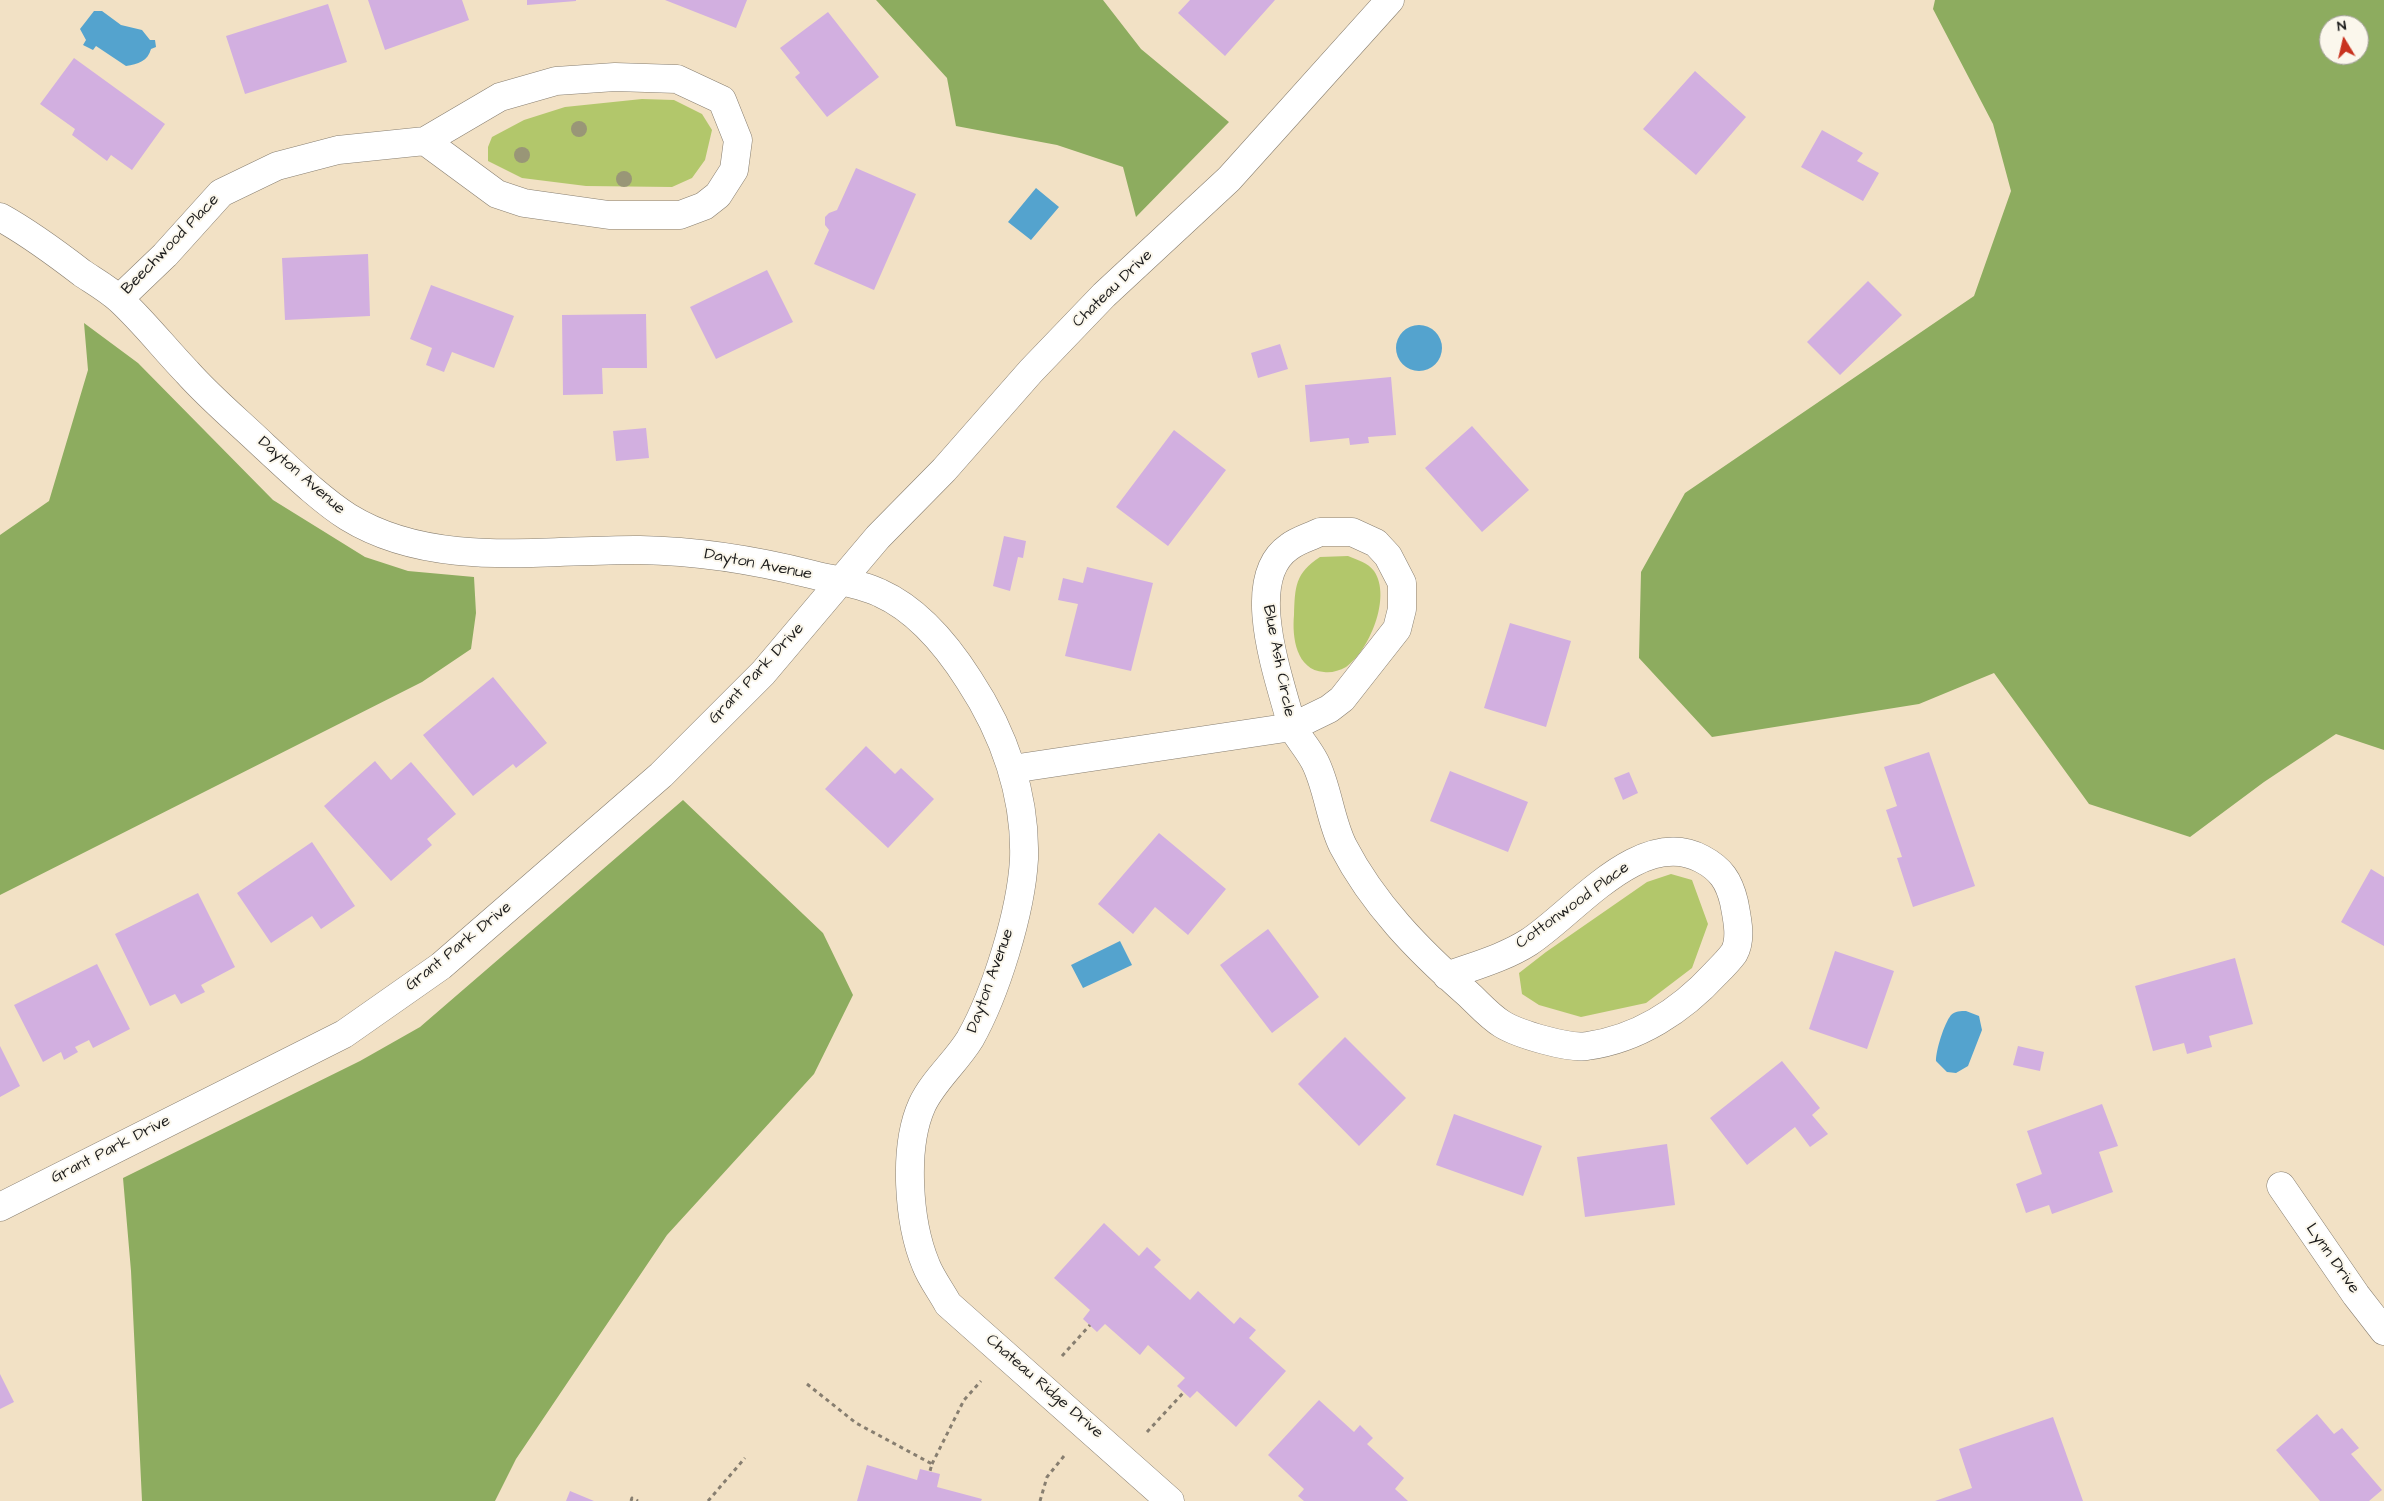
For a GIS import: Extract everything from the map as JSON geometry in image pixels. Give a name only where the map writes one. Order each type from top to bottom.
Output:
[{"type":"street","name":"Chateau Drive","points":[[840,581],[1031,371],[1104,295],[1229,179],[1390,0]]},
{"type":"street","name":"Beechwood Place","points":[[119,299],[165,255],[221,193],[277,166],[338,150],[425,140],[508,94],[556,81],[615,77],[677,79],[722,100],[738,140],[734,170],[718,195],[704,206],[680,215],[609,215],[524,203],[497,194],[425,140]]},
{"type":"street","name":"Dayton Avenue","points":[[0,217],[21,229],[119,299],[194,381],[295,474],[348,517],[392,537],[444,550],[514,553],[639,550],[703,553],[762,562],[880,592],[910,612],[948,648],[985,704],[1005,747],[1012,769],[1024,840],[1023,883],[1007,948],[985,1006],[969,1041],[922,1103],[911,1141],[911,1197],[918,1242],[926,1267]]},
{"type":"street","name":"Blue Ash Circle","points":[[1012,769],[1292,728],[1329,709],[1342,699],[1396,630],[1402,609],[1402,583],[1388,556],[1376,542],[1352,532],[1320,532],[1288,547],[1271,567],[1266,592],[1266,616],[1292,728]]},
{"type":"street","name":"Grant Park Drive","points":[[0,1207],[344,1034],[441,966],[661,775],[763,673],[840,581]]},
{"type":"street","name":"Cottonwood Place","points":[[1292,728],[1315,762],[1343,845],[1373,893],[1400,929],[1447,976],[1502,1025],[1549,1042],[1584,1047],[1618,1039],[1650,1025],[1678,1008],[1709,981],[1735,952],[1739,925],[1730,887],[1718,867],[1695,855],[1674,850],[1646,857],[1619,870],[1528,942],[1492,960],[1447,976]]},
{"type":"street","name":"Lynn Drive","points":[[2281,1186],[2356,1295],[2384,1331]]},
{"type":"street","name":"Chateau Ridge Drive","points":[[926,1267],[948,1304],[1039,1382],[1170,1501]]},
{"type":"path","points":[[1039,1382],[1090,1325]]},
{"type":"path","points":[[930,1472],[932,1464],[964,1400],[1007,1354]]},
{"type":"path","points":[[807,1384],[856,1423],[932,1464]]},
{"type":"path","points":[[1123,1457],[1184,1392]]},
{"type":"path","points":[[1040,1501],[1047,1477],[1088,1427]]},
{"type":"path","points":[[708,1501],[745,1458]]},
{"type":"path","points":[[631,1501],[632,1498],[638,1501]]},
{"type":"green space","points":[[876,0],[1103,0],[1141,49],[1229,122],[1136,217],[1123,167],[1057,145],[956,126],[947,78]]},
{"type":"green space","points":[[1935,0],[2384,0],[2384,750],[2336,734],[2264,782],[2190,837],[2089,804],[1994,673],[1919,704],[1712,737],[1639,658],[1641,572],[1685,493],[1974,296],[2011,191],[1993,124],[1933,9]]},
{"type":"green space","points":[[642,99],[674,100],[702,114],[712,130],[705,160],[692,178],[672,187],[586,186],[522,178],[488,161],[488,147],[492,137],[524,120],[565,107]]},
{"type":"green space","points":[[84,323],[138,363],[273,500],[365,557],[408,571],[474,577],[476,613],[471,649],[422,682],[0,895],[0,535],[49,501],[88,370]]},
{"type":"green space","points":[[1348,556],[1369,566],[1374,571],[1379,582],[1379,609],[1375,623],[1363,649],[1346,667],[1338,671],[1329,672],[1315,670],[1302,659],[1295,642],[1294,605],[1298,582],[1306,569],[1320,557]]},
{"type":"green space","points":[[683,800],[823,933],[853,995],[814,1074],[667,1235],[516,1459],[495,1501],[142,1501],[131,1271],[123,1178],[360,1061],[420,1027]]},
{"type":"green space","points":[[1671,874],[1692,880],[1708,924],[1692,968],[1646,1003],[1581,1017],[1539,1005],[1522,994],[1519,973],[1647,882]]},
{"type":"water","points":[[94,11],[102,11],[121,25],[142,30],[150,40],[155,40],[156,47],[151,49],[148,56],[142,61],[126,66],[96,46],[93,50],[83,45],[86,40],[80,29]]},
{"type":"water","points":[[1036,188],[1059,207],[1031,240],[1008,222]]},
{"type":"water","points":[[1414,325],[1424,325],[1438,335],[1442,348],[1438,361],[1432,367],[1424,371],[1414,371],[1400,361],[1396,353],[1396,343],[1406,329]]},
{"type":"water","points":[[1120,941],[1132,965],[1083,988],[1071,965]]},
{"type":"water","points":[[1966,1011],[1979,1016],[1982,1030],[1968,1066],[1956,1073],[1947,1072],[1936,1061],[1941,1037],[1951,1015],[1956,1012]]},
{"type":"building","points":[[368,0],[462,0],[469,20],[385,50]]},
{"type":"building","points":[[527,0],[576,0],[576,1],[527,5]]},
{"type":"building","points":[[665,0],[747,0],[736,28]]},
{"type":"building","points":[[1190,0],[1275,0],[1225,56],[1178,13]]},
{"type":"building","points":[[328,4],[347,62],[245,94],[226,36]]},
{"type":"building","points":[[828,12],[879,77],[827,117],[795,77],[800,73],[780,48]]},
{"type":"building","points":[[74,58],[165,124],[132,170],[111,155],[107,161],[72,135],[75,129],[40,104]]},
{"type":"building","points":[[1695,71],[1746,117],[1696,175],[1643,129]]},
{"type":"building","points":[[1822,130],[1863,153],[1857,161],[1879,173],[1863,201],[1801,167]]},
{"type":"building","points":[[856,168],[916,194],[874,290],[814,264],[829,230],[825,225],[825,217],[837,210]]},
{"type":"building","points":[[368,254],[370,316],[285,320],[282,258]]},
{"type":"building","points":[[767,270],[793,322],[716,359],[690,307]]},
{"type":"building","points":[[1868,281],[1902,315],[1840,375],[1807,342]]},
{"type":"building","points":[[431,285],[514,316],[494,368],[452,352],[444,372],[426,365],[432,348],[410,339]]},
{"type":"building","points":[[646,314],[647,368],[602,368],[603,394],[563,395],[562,315]]},
{"type":"building","points":[[1280,344],[1288,369],[1258,378],[1251,353]]},
{"type":"building","points":[[1391,377],[1396,435],[1368,437],[1369,443],[1350,445],[1349,438],[1310,442],[1305,385]]},
{"type":"building","points":[[1472,426],[1529,490],[1482,532],[1425,468]]},
{"type":"building","points":[[646,428],[649,458],[616,461],[613,431]]},
{"type":"building","points":[[1174,430],[1226,470],[1168,546],[1116,507]]},
{"type":"building","points":[[1004,536],[1026,541],[1023,558],[1018,557],[1010,591],[993,586]]},
{"type":"building","points":[[1087,567],[1153,583],[1131,671],[1065,656],[1078,604],[1058,600],[1063,578],[1083,583]]},
{"type":"building","points":[[1510,623],[1571,641],[1546,727],[1484,708]]},
{"type":"building","points":[[493,677],[547,743],[516,768],[513,764],[473,796],[423,735]]},
{"type":"building","points":[[866,746],[895,774],[901,768],[934,799],[888,848],[825,789]]},
{"type":"building","points":[[1929,752],[1975,886],[1913,907],[1897,858],[1902,857],[1886,810],[1897,806],[1884,767]]},
{"type":"building","points":[[375,761],[391,780],[411,762],[456,814],[427,839],[432,845],[391,881],[324,806]]},
{"type":"building","points":[[1450,771],[1528,802],[1508,852],[1430,821]]},
{"type":"building","points":[[1629,772],[1638,793],[1623,800],[1614,778]]},
{"type":"building","points":[[1159,833],[1226,889],[1188,935],[1155,907],[1133,934],[1098,904]]},
{"type":"building","points":[[312,842],[355,906],[321,929],[312,916],[271,943],[237,893]]},
{"type":"building","points":[[2371,869],[2384,877],[2384,946],[2341,922]]},
{"type":"building","points":[[198,893],[235,967],[201,985],[205,992],[181,1004],[175,994],[150,1006],[115,934]]},
{"type":"building","points":[[1268,929],[1319,997],[1272,1033],[1220,965]]},
{"type":"building","points":[[1835,951],[1894,971],[1867,1049],[1809,1029]]},
{"type":"building","points":[[2235,958],[2253,1024],[2209,1036],[2212,1047],[2187,1054],[2184,1043],[2153,1051],[2135,986]]},
{"type":"building","points":[[97,964],[130,1029],[93,1048],[89,1040],[75,1047],[78,1052],[64,1060],[61,1052],[43,1062],[14,1005]]},
{"type":"building","points":[[1345,1037],[1406,1098],[1359,1146],[1298,1084]]},
{"type":"building","points":[[0,1046],[20,1086],[0,1097]]},
{"type":"building","points":[[2018,1046],[2044,1052],[2040,1071],[2013,1065]]},
{"type":"building","points":[[1782,1061],[1820,1108],[1812,1115],[1828,1134],[1810,1147],[1795,1127],[1747,1165],[1710,1118]]},
{"type":"building","points":[[2102,1104],[2118,1146],[2099,1152],[2113,1192],[2052,1214],[2049,1205],[2026,1213],[2016,1184],[2042,1174],[2027,1131]]},
{"type":"building","points":[[1454,1114],[1542,1146],[1523,1196],[1436,1165]]},
{"type":"building","points":[[1667,1144],[1675,1205],[1585,1217],[1577,1157]]},
{"type":"building","points":[[1104,1223],[1139,1256],[1147,1247],[1161,1260],[1154,1267],[1190,1300],[1198,1291],[1234,1324],[1240,1317],[1256,1330],[1249,1338],[1286,1371],[1236,1427],[1197,1391],[1190,1398],[1177,1386],[1185,1378],[1148,1345],[1140,1355],[1105,1324],[1097,1332],[1083,1319],[1090,1310],[1054,1278]]},
{"type":"building","points":[[0,1374],[14,1402],[0,1409]]},
{"type":"building","points":[[1319,1400],[1354,1432],[1360,1425],[1373,1438],[1367,1444],[1404,1478],[1395,1489],[1408,1501],[1304,1501],[1298,1496],[1304,1489],[1268,1455]]},
{"type":"building","points":[[2317,1414],[2334,1434],[2342,1428],[2359,1448],[2351,1454],[2382,1490],[2369,1501],[2320,1501],[2276,1450]]},
{"type":"building","points":[[2053,1417],[2083,1501],[1935,1501],[1972,1488],[1959,1449]]},
{"type":"building","points":[[867,1465],[917,1480],[920,1469],[940,1474],[937,1487],[982,1499],[981,1501],[857,1501]]},
{"type":"building","points":[[570,1491],[594,1501],[566,1501]]}]
